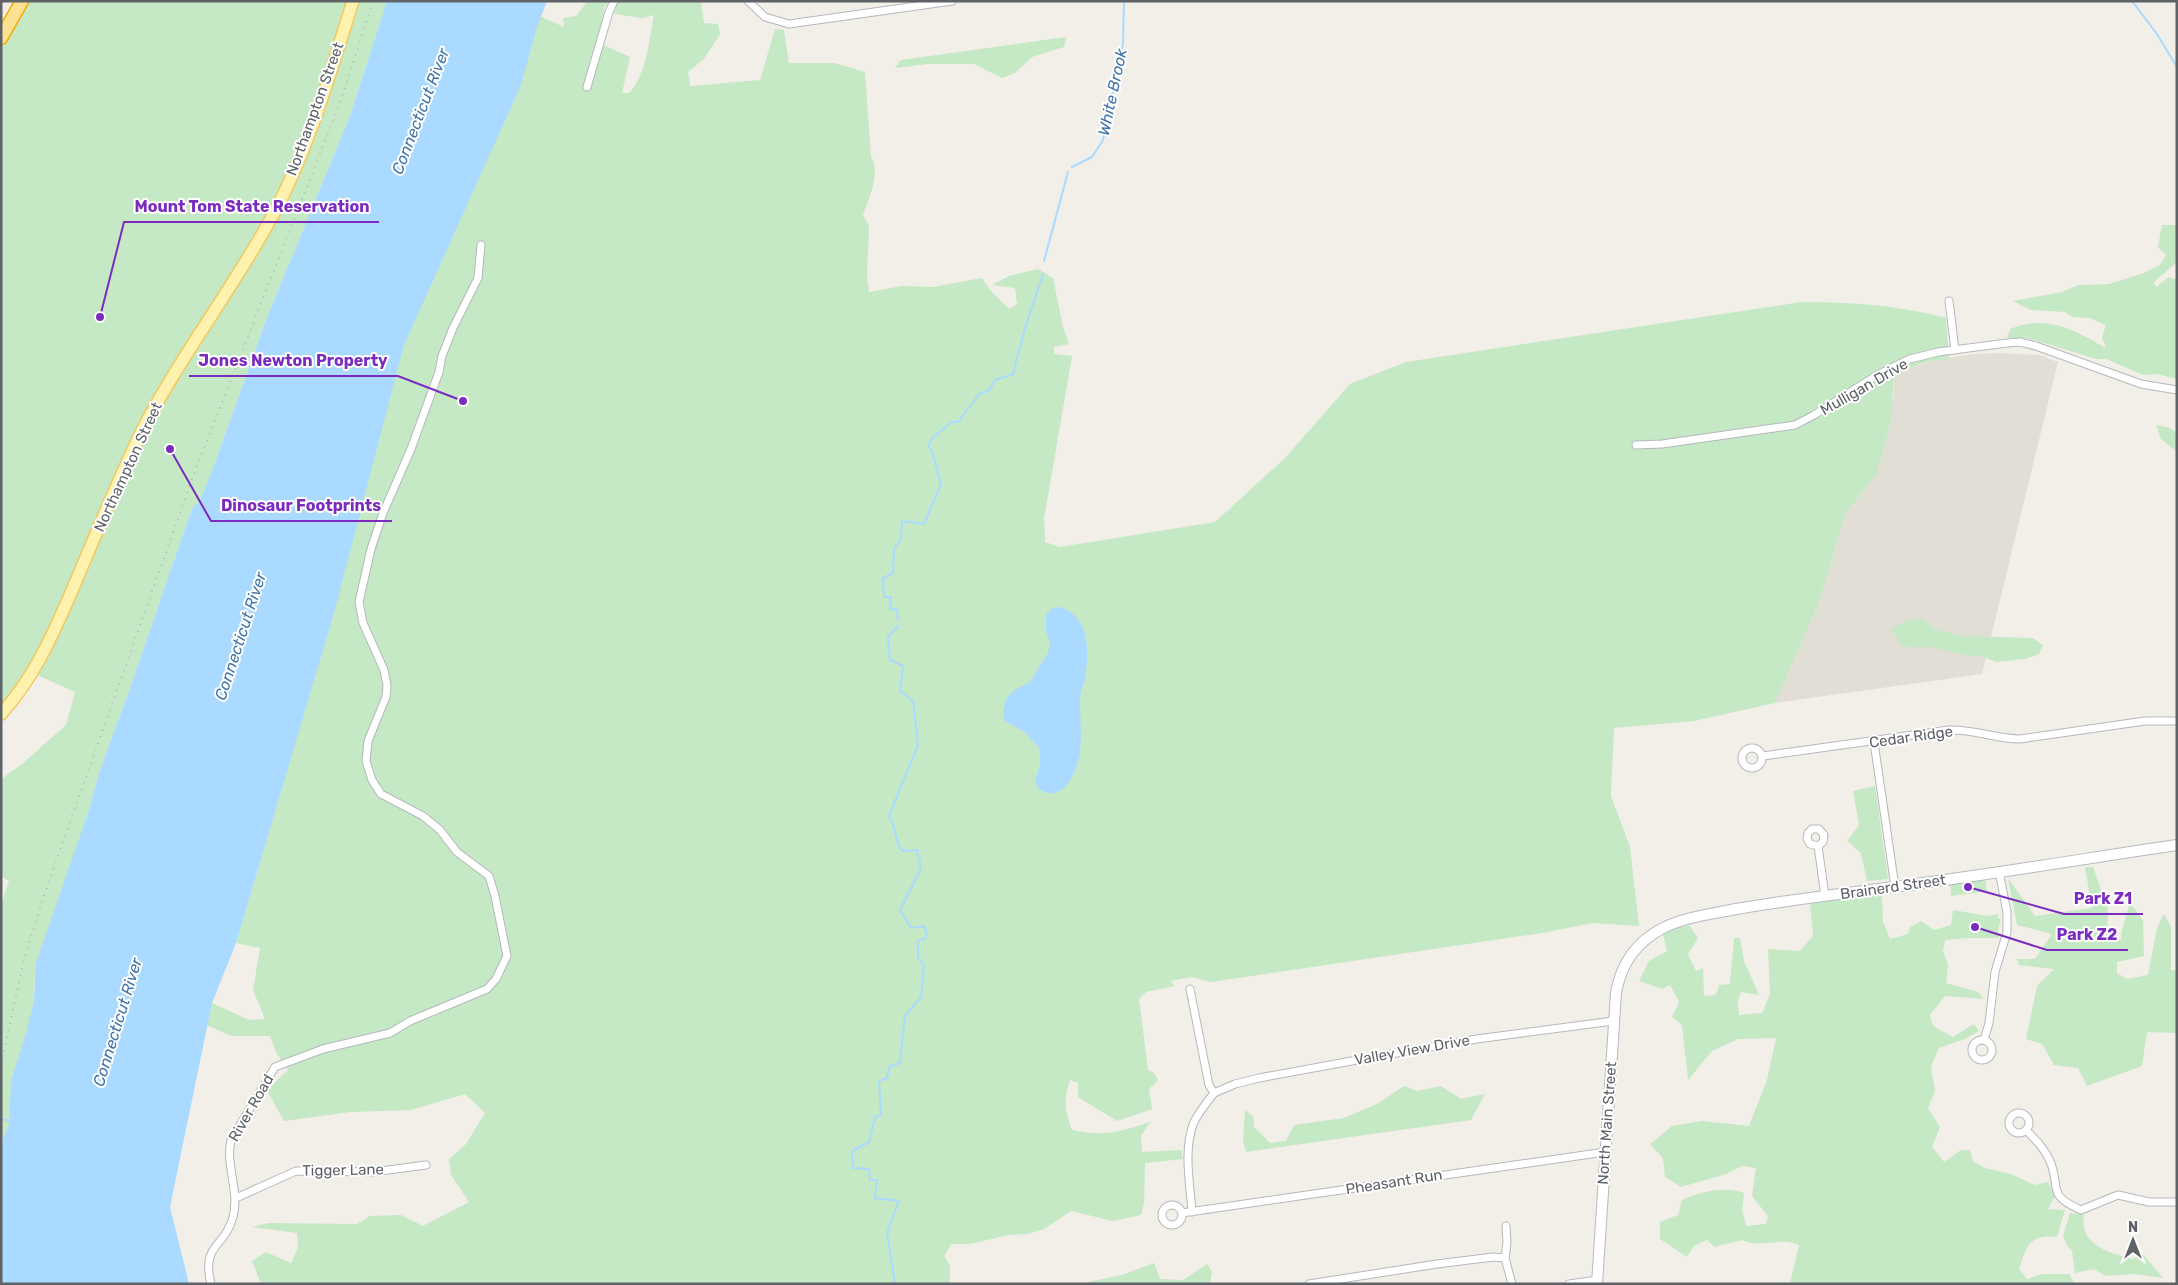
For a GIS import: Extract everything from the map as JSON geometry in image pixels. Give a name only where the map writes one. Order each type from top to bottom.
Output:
[{"type":"highway","points":[[1,38],[22,1]]},
{"type":"main road","name":"Northampton Street","points":[[1,714],[23,688],[40,661],[121,476],[153,411],[253,249],[281,197],[312,129],[353,1]]},
{"type":"street","points":[[587,87],[614,1]]},
{"type":"street","points":[[748,1],[765,17],[789,24],[952,1]]},
{"type":"street","name":"River Road","points":[[211,1284],[207,1269],[209,1257],[233,1218],[236,1198],[229,1148],[231,1140],[275,1067],[323,1049],[390,1033],[410,1022],[487,989],[496,979],[507,956],[489,876],[457,852],[440,830],[423,816],[382,794],[372,780],[366,761],[368,741],[386,697],[388,685],[384,670],[359,610],[361,590],[383,513],[410,449],[439,372],[442,356],[453,328],[478,278],[481,245]]},
{"type":"street","points":[[1949,301],[1955,350]]},
{"type":"street","name":"Mulligan Drive","points":[[1636,445],[1662,444],[1795,425],[1901,363],[1932,353],[2008,343],[2026,343],[2141,384],[2177,390]]},
{"type":"street","name":"Cedar Ridge","points":[[1763,756],[1956,730],[2020,739],[2145,721],[2177,721]]},
{"type":"street","points":[[1874,742],[1895,887]]},
{"type":"street","name":"Brainerd Street","points":[[1625,964],[1634,951],[1647,938],[1683,920],[1774,902],[1895,887],[2177,845]]},
{"type":"street","points":[[1818,846],[1825,896]]},
{"type":"street","points":[[1984,1040],[1989,1023],[1995,972],[2008,932],[2007,912],[1999,871]]},
{"type":"street","name":"North Main Street","points":[[1597,1282],[1613,1021],[1618,985],[1625,964]]},
{"type":"street","points":[[1190,989],[1209,1085],[1214,1093],[1194,1122],[1190,1138],[1189,1158],[1192,1212]]},
{"type":"street","name":"Valley View Drive","points":[[1214,1093],[1235,1084],[1258,1078],[1477,1039],[1613,1021]]},
{"type":"street","points":[[2026,1130],[2042,1146],[2051,1163],[2058,1194],[2066,1204],[2081,1210],[2118,1195],[2150,1202],[2177,1202]]},
{"type":"street","name":"Pheasant Run","points":[[1182,1213],[1605,1152]]},
{"type":"street","name":"Tigger Lane","points":[[236,1198],[296,1171],[373,1172],[426,1165]]},
{"type":"street","points":[[1506,1226],[1508,1243],[1505,1258],[1512,1284]]},
{"type":"street","points":[[1309,1284],[1437,1264],[1493,1257],[1505,1258]]},
{"type":"street","points":[[1569,1284],[1597,1282]]},
{"type":"shaded area","points":[[1974,354],[2039,355],[2058,362],[1982,674],[1775,703],[1820,600],[1845,514],[1877,473],[1894,394],[1894,379],[1904,370],[1936,360]]},
{"type":"green space","points":[[28,1],[387,1],[350,116],[266,320],[212,471],[199,502],[193,507],[99,773],[34,983],[34,1000],[9,1125],[1,1143],[1,905],[9,881],[1,876],[1,779],[22,764],[66,725],[75,692],[37,675],[1,713],[1,50]]},
{"type":"green space","points":[[588,1],[609,1],[605,6],[597,42],[630,57],[622,93],[629,93],[644,67],[654,15],[643,18],[614,14],[618,1],[701,1],[704,23],[718,24],[720,34],[704,59],[688,72],[690,86],[760,80],[775,29],[784,30],[789,63],[835,63],[865,72],[871,156],[875,170],[873,186],[863,215],[869,226],[867,278],[869,292],[902,286],[933,287],[982,278],[991,291],[1009,309],[1017,304],[1015,288],[992,285],[1009,276],[1038,269],[1053,278],[1063,327],[1069,344],[1054,347],[1054,354],[1072,356],[1044,519],[1045,542],[1060,547],[1215,522],[1286,457],[1350,384],[1406,362],[1802,302],[1874,305],[1946,318],[1949,359],[1920,364],[1894,379],[1891,420],[1877,473],[1845,514],[1820,600],[1775,703],[1694,721],[1614,728],[1611,796],[1630,847],[1639,926],[1593,923],[1542,933],[1211,982],[1191,977],[1170,981],[1175,986],[1146,992],[1139,999],[1148,1070],[1154,1073],[1158,1080],[1149,1089],[1152,1109],[1117,1121],[1078,1097],[1078,1083],[1070,1080],[1066,1099],[1066,1111],[1072,1130],[1103,1133],[1150,1122],[1141,1136],[1142,1152],[1181,1150],[1183,1159],[1145,1163],[1144,1203],[1141,1215],[1113,1221],[1071,1211],[1044,1229],[1027,1234],[1009,1235],[970,1244],[951,1244],[944,1256],[950,1266],[950,1284],[261,1284],[252,1261],[266,1252],[291,1263],[298,1248],[297,1233],[252,1227],[268,1223],[357,1224],[370,1216],[401,1215],[423,1226],[469,1202],[451,1175],[449,1159],[466,1144],[485,1113],[465,1094],[411,1110],[351,1112],[284,1121],[267,1090],[288,1070],[277,1054],[270,1036],[232,1036],[206,1025],[212,1003],[249,1020],[265,1019],[253,990],[260,948],[236,943],[275,811],[402,295],[531,12],[564,27],[563,18],[576,16]]},
{"type":"green space","points":[[1066,37],[1064,47],[1032,57],[1015,73],[1002,78],[974,64],[928,64],[895,68],[901,60]]},
{"type":"green space","points":[[2162,225],[2177,225],[2177,262],[2154,282],[2156,287],[2169,277],[2177,280],[2177,379],[2157,374],[2143,375],[2106,359],[2096,359],[2031,339],[2007,338],[2010,329],[2036,323],[2048,324],[2071,330],[2106,348],[2102,337],[2106,325],[2090,318],[2072,317],[2065,312],[2031,310],[2013,301],[2062,292],[2079,285],[2109,284],[2144,273],[2160,265],[2166,255],[2158,247]]},
{"type":"green space","points":[[2156,425],[2171,428],[2177,434],[2177,452],[2161,439]]},
{"type":"green space","points":[[1922,619],[1937,630],[1961,636],[2033,638],[2043,645],[2039,654],[2025,659],[1996,662],[1980,656],[1966,655],[1931,647],[1906,647],[1899,644],[1898,638],[1890,630],[1905,621]]},
{"type":"green space","points":[[1875,786],[1888,879],[1867,881],[1861,853],[1847,841],[1859,825],[1853,791]]},
{"type":"green space","points":[[2085,867],[2093,867],[2108,909],[2107,939],[2121,940],[2130,902],[2143,921],[2144,956],[2117,962],[2117,973],[2127,979],[2148,975],[2157,928],[2164,914],[2171,926],[2171,970],[2177,970],[2177,1033],[2147,1032],[2142,1066],[2087,1086],[2078,1068],[2054,1065],[2042,1044],[2026,1039],[2037,986],[2054,969],[2019,965],[2017,959],[2035,959],[2052,934],[2017,925],[2008,878],[2035,916],[2092,908]]},
{"type":"green space","points":[[1985,877],[1987,891],[1951,896],[1950,883]]},
{"type":"green space","points":[[1882,894],[1883,921],[1890,939],[1908,934],[1910,927],[1921,921],[1934,930],[1951,925],[1953,910],[1987,916],[1998,914],[1998,918],[2001,919],[1998,930],[1999,938],[1945,940],[1943,951],[1948,964],[1946,983],[1978,992],[1984,999],[1945,996],[1930,1015],[1933,1026],[1953,1037],[1974,1024],[1979,1031],[1965,1039],[1939,1048],[1931,1067],[1935,1091],[1928,1108],[1940,1127],[1932,1147],[1944,1162],[1961,1150],[1970,1150],[1973,1161],[1985,1168],[2011,1174],[2035,1185],[2048,1182],[2055,1196],[2048,1209],[2065,1210],[2057,1237],[2040,1238],[2030,1243],[2019,1269],[2027,1279],[2042,1274],[2069,1274],[2073,1281],[2072,1284],[1788,1284],[1790,1283],[1799,1245],[1785,1242],[1756,1243],[1742,1240],[1714,1247],[1707,1240],[1694,1246],[1687,1257],[1660,1239],[1660,1222],[1678,1215],[1682,1200],[1713,1190],[1729,1190],[1744,1193],[1742,1210],[1746,1226],[1766,1224],[1768,1216],[1752,1196],[1756,1168],[1742,1166],[1726,1174],[1681,1187],[1665,1177],[1663,1158],[1650,1144],[1672,1126],[1702,1121],[1749,1126],[1767,1080],[1776,1038],[1738,1039],[1712,1051],[1688,1080],[1682,1025],[1672,1017],[1679,1002],[1670,985],[1662,989],[1639,981],[1649,961],[1667,951],[1663,933],[1689,925],[1698,938],[1688,954],[1696,971],[1703,968],[1704,996],[1716,995],[1719,985],[1730,984],[1734,938],[1740,938],[1744,961],[1759,995],[1741,992],[1738,1001],[1739,1015],[1762,1013],[1770,994],[1768,949],[1800,951],[1813,936],[1810,903]]},
{"type":"green space","points":[[1404,1086],[1417,1091],[1441,1086],[1461,1099],[1485,1094],[1471,1120],[1246,1152],[1243,1140],[1245,1110],[1253,1116],[1254,1127],[1270,1143],[1286,1141],[1294,1125],[1344,1118],[1377,1104]]},
{"type":"green space","points":[[2070,1213],[2083,1214],[2085,1231],[2088,1237],[2099,1247],[2133,1259],[2142,1253],[2163,1278],[2134,1274],[2106,1276],[2094,1269],[2075,1273],[2072,1250],[2068,1247],[2063,1236]]},
{"type":"green space","points":[[1154,1263],[1160,1279],[1183,1280],[1207,1264],[1212,1272],[1210,1284],[1079,1284],[1122,1275]]},
{"type":"water","name":"Connecticut River","points":[[387,1],[547,1],[537,27],[521,85],[404,345],[334,613],[236,943],[212,1003],[170,1207],[189,1284],[1,1284],[1,1143],[9,1125],[11,1081],[34,1000],[36,963],[89,810],[99,773],[187,523],[193,507],[199,502],[212,471],[266,320],[350,116]]},
{"type":"water","points":[[1059,607],[1077,618],[1082,627],[1086,637],[1087,658],[1085,679],[1080,698],[1081,738],[1079,759],[1068,784],[1055,793],[1048,793],[1039,789],[1035,782],[1040,764],[1040,749],[1025,732],[1005,721],[1003,712],[1006,699],[1013,691],[1030,682],[1048,653],[1050,644],[1046,631],[1046,615],[1052,608]]},
{"type":"waterway","name":"White Brook","points":[[1072,167],[1092,157],[1103,140],[1123,44],[1124,1]]},
{"type":"waterway","points":[[2132,1],[2157,34],[2177,67]]},
{"type":"waterway","name":"White Brook","points":[[1044,261],[1068,172]]},
{"type":"waterway","name":"White Brook","points":[[898,620],[897,610],[890,609],[891,597],[884,597],[883,578],[893,573],[894,549],[901,539],[902,521],[924,524],[941,484],[932,451],[928,446],[933,437],[952,422],[958,422],[980,393],[989,391],[995,380],[1013,374],[1025,328],[1043,274]]},
{"type":"waterway","name":"White Brook","points":[[895,1284],[887,1233],[899,1201],[875,1198],[877,1180],[870,1180],[869,1169],[853,1168],[852,1151],[869,1142],[875,1117],[881,1115],[879,1081],[887,1078],[889,1067],[900,1063],[905,1016],[921,997],[924,965],[918,957],[918,940],[925,939],[927,933],[924,926],[911,928],[900,910],[921,868],[917,850],[902,851],[899,847],[892,820],[889,816],[918,745],[913,701],[900,691],[903,666],[890,660],[888,637],[898,626]]},
{"type":"waterway","points":[[1,1119],[11,1121]]},
{"type":"railway","points":[[1,1065],[25,955],[49,881],[195,471],[340,103],[373,1]]},
{"type":"place","name":"Mount Tom State Reservation","points":[[100,317]]},
{"type":"place","name":"Jones Newton Property","points":[[463,401]]},
{"type":"place","name":"Dinosaur Footprints","points":[[170,449]]},
{"type":"place","name":"Park Z1","points":[[1968,887]]},
{"type":"place","name":"Park Z2","points":[[1975,927]]}]
